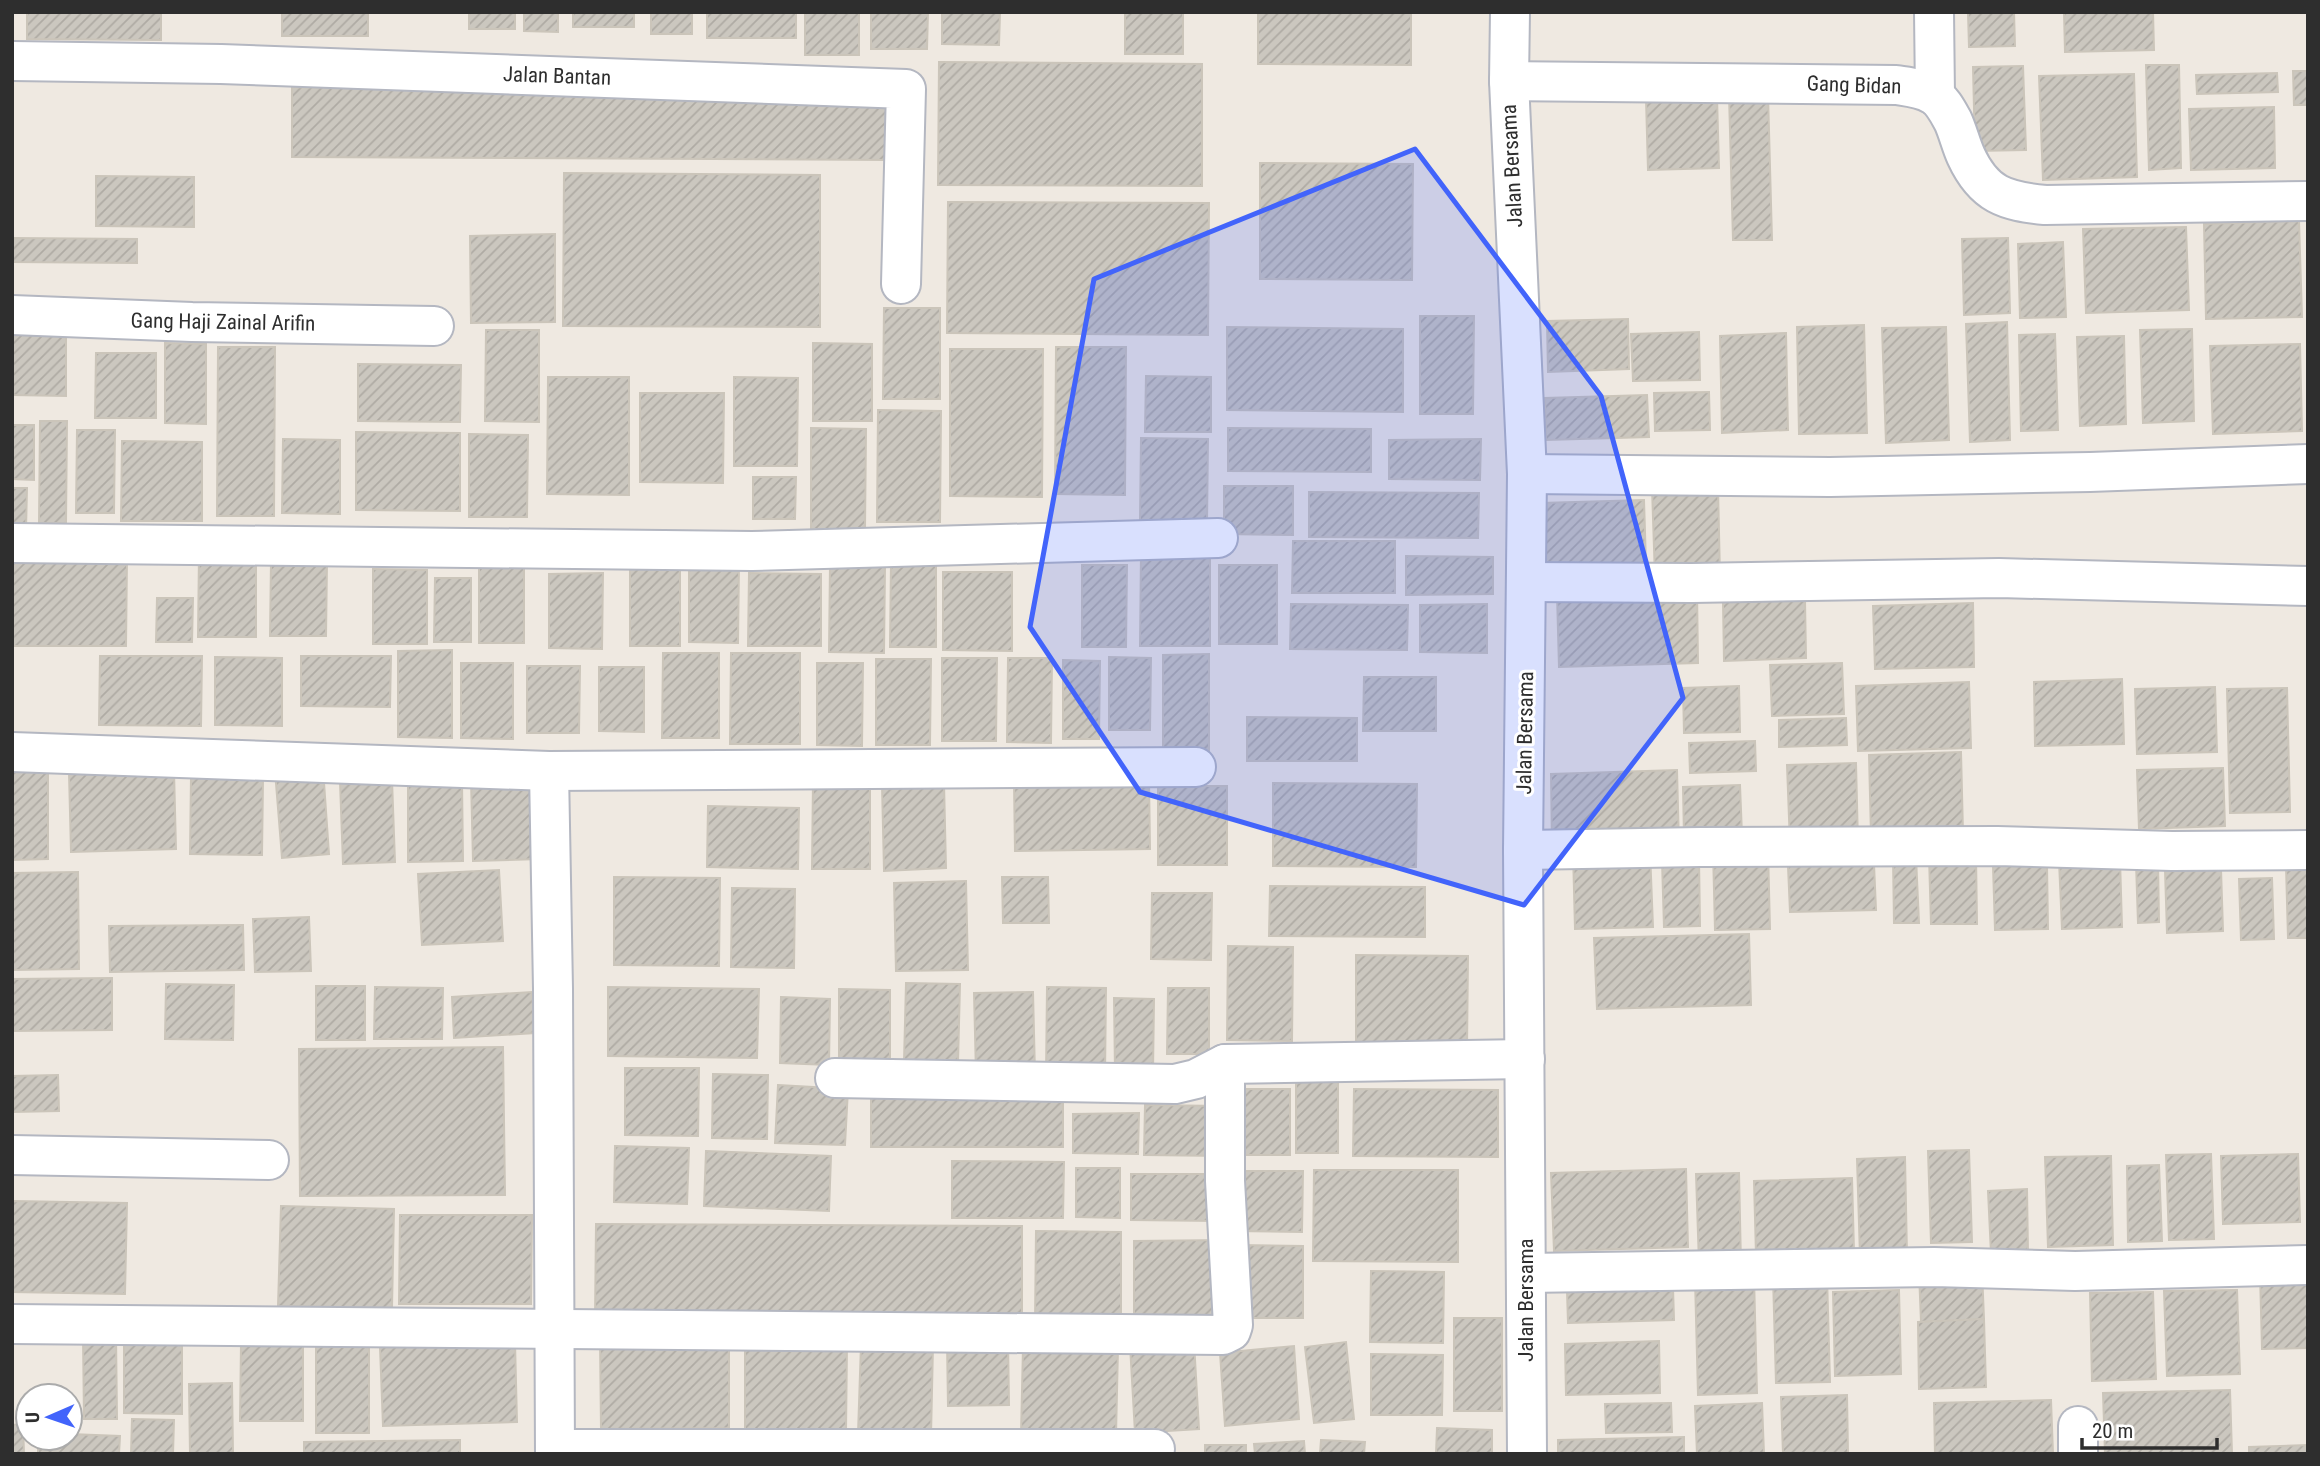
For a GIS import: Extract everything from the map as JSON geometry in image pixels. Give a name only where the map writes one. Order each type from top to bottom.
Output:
[{"type":"street","name":"Jalan Bersama","points":[[1510,12],[1508,81],[1527,474],[1524,850],[1527,1454]]},
{"type":"street","points":[[1934,12],[1935,96],[1948,111],[1966,156],[1981,181],[1997,194],[2017,203],[2045,205],[2308,201]]},
{"type":"street","name":"Jalan Bantan","points":[[12,61],[221,64],[906,89],[901,284]]},
{"type":"street","name":"Gang Bidan","points":[[1508,81],[1896,85],[1918,88],[1935,96]]},
{"type":"street","name":"Gang Haji Zainal Arifin","points":[[12,315],[192,322],[434,326]]},
{"type":"street","points":[[1527,474],[1829,477],[2308,464]]},
{"type":"street","points":[[12,543],[751,551],[1218,538]]},
{"type":"street","points":[[1526,582],[1692,583],[1999,578],[2308,586]]},
{"type":"street","points":[[12,752],[549,771],[1196,767]]},
{"type":"street","points":[[549,771],[555,1451],[1156,1449]]},
{"type":"street","points":[[1524,850],[1700,846],[2308,850]]},
{"type":"street","points":[[835,1078],[1175,1084],[1196,1079],[1225,1064],[1525,1059]]},
{"type":"street","points":[[12,1324],[1223,1335],[1231,1331],[1233,1325],[1225,1189],[1225,1064]]},
{"type":"street","points":[[12,1156],[269,1160]]},
{"type":"street","points":[[1526,1273],[1934,1267],[2075,1270],[2308,1265]]},
{"type":"highlighted area","points":[[1415,149],[1601,396],[1683,698],[1524,905],[1140,792],[1030,627],[1094,279]]},
{"type":"building","points":[[27,12],[161,12],[161,40],[27,39]]},
{"type":"building","points":[[282,12],[368,12],[368,36],[282,36]]},
{"type":"building","points":[[469,12],[515,12],[515,29],[469,29]]},
{"type":"building","points":[[524,12],[558,12],[558,32],[524,31]]},
{"type":"building","points":[[573,12],[634,12],[634,27],[573,27]]},
{"type":"building","points":[[651,12],[692,12],[692,34],[651,34]]},
{"type":"building","points":[[707,12],[796,12],[796,38],[707,38]]},
{"type":"building","points":[[805,12],[859,12],[859,55],[805,55]]},
{"type":"building","points":[[871,12],[928,12],[927,49],[871,49]]},
{"type":"building","points":[[942,12],[1000,12],[999,45],[942,44]]},
{"type":"building","points":[[1125,12],[1183,12],[1183,54],[1125,54]]},
{"type":"building","points":[[1258,12],[1411,12],[1411,65],[1258,64]]},
{"type":"building","points":[[1968,12],[2014,12],[2015,46],[1969,47]]},
{"type":"building","points":[[2064,12],[2153,12],[2154,50],[2065,52]]},
{"type":"building","points":[[939,62],[1202,64],[1202,186],[938,185]]},
{"type":"building","points":[[2146,65],[2179,65],[2181,168],[2149,170]]},
{"type":"building","points":[[2023,66],[2026,150],[1975,151],[1973,67]]},
{"type":"building","points":[[2293,71],[2308,71],[2308,105],[2294,105]]},
{"type":"building","points":[[2277,73],[2278,92],[2197,94],[2196,75]]},
{"type":"building","points":[[2134,74],[2137,177],[2043,180],[2039,76]]},
{"type":"building","points":[[292,87],[891,90],[890,160],[292,157]]},
{"type":"building","points":[[1768,94],[1772,240],[1733,240],[1729,95]]},
{"type":"building","points":[[1717,97],[1719,168],[1648,170],[1646,99]]},
{"type":"building","points":[[2274,107],[2275,168],[2191,170],[2189,109]]},
{"type":"building","points":[[1260,163],[1413,164],[1412,280],[1260,279]]},
{"type":"building","points":[[564,173],[820,175],[820,327],[563,326]]},
{"type":"building","points":[[96,176],[194,177],[194,227],[96,226]]},
{"type":"building","points":[[948,202],[1209,203],[1208,335],[947,333]]},
{"type":"building","points":[[2299,221],[2302,317],[2206,319],[2204,224]]},
{"type":"building","points":[[2186,227],[2189,310],[2086,313],[2083,229]]},
{"type":"building","points":[[555,234],[555,322],[471,323],[470,236]]},
{"type":"building","points":[[12,238],[137,239],[137,263],[12,262]]},
{"type":"building","points":[[2008,238],[2010,313],[1964,315],[1962,239]]},
{"type":"building","points":[[2063,242],[2066,317],[2020,318],[2018,244]]},
{"type":"building","points":[[884,308],[940,308],[940,399],[883,399]]},
{"type":"building","points":[[1420,316],[1474,316],[1473,414],[1420,414]]},
{"type":"building","points":[[1628,319],[1629,369],[1548,372],[1547,321]]},
{"type":"building","points":[[2007,322],[2010,440],[1970,442],[1966,324]]},
{"type":"building","points":[[1864,325],[1867,433],[1799,434],[1797,327]]},
{"type":"building","points":[[1227,327],[1403,329],[1403,412],[1227,410]]},
{"type":"building","points":[[1946,327],[1949,440],[1886,443],[1882,328]]},
{"type":"building","points":[[12,329],[66,329],[66,396],[12,395]]},
{"type":"building","points":[[2192,329],[2194,421],[2143,423],[2140,330]]},
{"type":"building","points":[[486,330],[539,330],[539,422],[485,421]]},
{"type":"building","points":[[1699,332],[1700,380],[1633,381],[1631,334]]},
{"type":"building","points":[[1786,333],[1788,430],[1722,433],[1720,336]]},
{"type":"building","points":[[2055,334],[2058,430],[2021,431],[2019,335]]},
{"type":"building","points":[[2124,336],[2126,424],[2080,426],[2077,337]]},
{"type":"building","points":[[165,343],[206,344],[206,424],[165,423]]},
{"type":"building","points":[[813,343],[872,344],[872,421],[813,421]]},
{"type":"building","points":[[2300,344],[2302,431],[2213,434],[2210,346]]},
{"type":"building","points":[[218,347],[275,347],[274,516],[217,516]]},
{"type":"building","points":[[1056,347],[1126,347],[1125,495],[1055,494]]},
{"type":"building","points":[[950,349],[1043,349],[1042,497],[950,496]]},
{"type":"building","points":[[96,353],[156,353],[156,418],[95,418]]},
{"type":"building","points":[[358,364],[461,365],[460,422],[358,421]]},
{"type":"building","points":[[1146,376],[1211,377],[1211,432],[1145,432]]},
{"type":"building","points":[[548,377],[629,377],[629,495],[547,494]]},
{"type":"building","points":[[734,377],[798,378],[797,466],[734,466]]},
{"type":"building","points":[[1709,392],[1710,430],[1655,431],[1654,393]]},
{"type":"building","points":[[640,393],[724,393],[723,483],[640,482]]},
{"type":"building","points":[[1647,395],[1649,437],[1546,440],[1545,398]]},
{"type":"building","points":[[878,410],[941,411],[940,522],[877,522]]},
{"type":"building","points":[[40,421],[67,421],[66,523],[39,523]]},
{"type":"building","points":[[12,425],[34,425],[34,480],[12,479]]},
{"type":"building","points":[[811,428],[866,429],[865,529],[811,529]]},
{"type":"building","points":[[1228,428],[1371,429],[1371,472],[1228,471]]},
{"type":"building","points":[[77,430],[115,430],[114,513],[76,513]]},
{"type":"building","points":[[356,432],[460,433],[460,511],[356,510]]},
{"type":"building","points":[[469,434],[528,435],[527,517],[469,517]]},
{"type":"building","points":[[1141,438],[1208,439],[1207,523],[1140,522]]},
{"type":"building","points":[[283,439],[340,440],[340,514],[282,513]]},
{"type":"building","points":[[1481,439],[1480,480],[1389,479],[1389,440]]},
{"type":"building","points":[[122,441],[202,442],[202,521],[121,521]]},
{"type":"building","points":[[753,477],[796,477],[795,519],[753,519]]},
{"type":"building","points":[[1224,486],[1293,486],[1293,535],[1224,534]]},
{"type":"building","points":[[1718,487],[1720,577],[1655,578],[1652,488]]},
{"type":"building","points":[[12,488],[27,488],[26,530],[12,530]]},
{"type":"building","points":[[1309,492],[1479,493],[1478,538],[1309,537]]},
{"type":"building","points":[[1644,500],[1646,564],[1543,567],[1541,503]]},
{"type":"building","points":[[1293,541],[1395,541],[1395,593],[1292,593]]},
{"type":"building","points":[[199,553],[256,554],[256,637],[198,637]]},
{"type":"building","points":[[1141,554],[1210,554],[1210,646],[1140,646]]},
{"type":"building","points":[[1406,556],[1493,557],[1493,594],[1406,595]]},
{"type":"building","points":[[12,558],[127,558],[126,646],[12,646]]},
{"type":"building","points":[[271,562],[327,562],[326,636],[270,636]]},
{"type":"building","points":[[479,562],[524,563],[524,643],[479,643]]},
{"type":"building","points":[[689,563],[739,563],[738,643],[689,642]]},
{"type":"building","points":[[891,563],[936,564],[936,647],[890,647]]},
{"type":"building","points":[[830,565],[885,566],[884,653],[829,652]]},
{"type":"building","points":[[1082,565],[1127,565],[1126,647],[1082,647]]},
{"type":"building","points":[[1219,565],[1277,565],[1277,644],[1219,644]]},
{"type":"building","points":[[630,566],[680,567],[680,646],[630,646]]},
{"type":"building","points":[[373,569],[427,570],[427,644],[373,644]]},
{"type":"building","points":[[943,572],[1012,572],[1012,651],[943,650]]},
{"type":"building","points":[[603,573],[602,649],[549,648],[549,574]]},
{"type":"building","points":[[749,573],[821,574],[821,646],[748,646]]},
{"type":"building","points":[[435,578],[471,578],[471,642],[434,642]]},
{"type":"building","points":[[1697,590],[1698,663],[1559,667],[1557,594]]},
{"type":"building","points":[[157,598],[193,598],[192,642],[156,642]]},
{"type":"building","points":[[1805,600],[1806,658],[1724,661],[1723,602]]},
{"type":"building","points":[[1973,603],[1974,667],[1875,669],[1873,606]]},
{"type":"building","points":[[1291,604],[1408,605],[1407,650],[1290,649]]},
{"type":"building","points":[[1487,604],[1487,653],[1420,652],[1420,605]]},
{"type":"building","points":[[452,650],[452,738],[398,737],[398,651]]},
{"type":"building","points":[[663,653],[719,653],[719,738],[662,738]]},
{"type":"building","points":[[731,653],[800,653],[800,744],[730,744]]},
{"type":"building","points":[[1209,654],[1209,754],[1163,754],[1163,655]]},
{"type":"building","points":[[100,656],[202,656],[201,726],[99,725]]},
{"type":"building","points":[[301,656],[391,656],[390,707],[301,706]]},
{"type":"building","points":[[215,657],[282,658],[282,726],[215,725]]},
{"type":"building","points":[[1109,657],[1151,658],[1150,730],[1109,730]]},
{"type":"building","points":[[942,658],[997,658],[996,741],[942,741]]},
{"type":"building","points":[[1008,658],[1052,658],[1051,743],[1007,742]]},
{"type":"building","points":[[876,659],[931,659],[930,745],[876,745]]},
{"type":"building","points":[[1063,660],[1100,661],[1099,739],[1063,739]]},
{"type":"building","points":[[461,663],[513,663],[513,739],[461,738]]},
{"type":"building","points":[[817,663],[863,663],[862,746],[817,745]]},
{"type":"building","points":[[1842,663],[1844,714],[1772,716],[1770,665]]},
{"type":"building","points":[[527,666],[580,666],[579,733],[527,733]]},
{"type":"building","points":[[599,667],[644,667],[644,732],[599,731]]},
{"type":"building","points":[[1364,677],[1436,677],[1436,731],[1363,731]]},
{"type":"building","points":[[2122,679],[2124,744],[2035,746],[2034,682]]},
{"type":"building","points":[[1969,682],[1971,748],[1858,751],[1856,686]]},
{"type":"building","points":[[1739,686],[1740,732],[1684,733],[1683,688]]},
{"type":"building","points":[[2215,687],[2217,752],[2137,754],[2135,689]]},
{"type":"building","points":[[2287,688],[2290,812],[2230,813],[2227,689]]},
{"type":"building","points":[[1247,717],[1357,718],[1357,761],[1247,761]]},
{"type":"building","points":[[1846,718],[1847,745],[1779,747],[1779,720]]},
{"type":"building","points":[[1755,741],[1756,771],[1690,773],[1689,743]]},
{"type":"building","points":[[1961,752],[1963,833],[1871,835],[1869,755]]},
{"type":"building","points":[[1856,763],[1858,843],[1790,844],[1787,765]]},
{"type":"building","points":[[12,767],[48,767],[48,859],[12,860]]},
{"type":"building","points":[[323,768],[329,854],[282,858],[275,771]]},
{"type":"building","points":[[2223,768],[2225,826],[2139,829],[2137,770]]},
{"type":"building","points":[[1677,770],[1679,844],[1552,846],[1551,774]]},
{"type":"building","points":[[174,771],[176,849],[71,852],[69,773]]},
{"type":"building","points":[[191,777],[263,779],[262,855],[190,854]]},
{"type":"building","points":[[537,778],[539,859],[473,861],[471,780]]},
{"type":"building","points":[[392,780],[395,862],[343,864],[340,782]]},
{"type":"building","points":[[813,780],[870,781],[870,869],[812,869]]},
{"type":"building","points":[[1149,780],[1150,849],[1015,851],[1014,782]]},
{"type":"building","points":[[408,781],[462,781],[463,861],[408,862]]},
{"type":"building","points":[[944,783],[946,868],[884,871],[882,785]]},
{"type":"building","points":[[1273,783],[1417,784],[1416,867],[1273,866]]},
{"type":"building","points":[[1740,785],[1742,835],[1684,837],[1683,787]]},
{"type":"building","points":[[1158,786],[1227,786],[1227,865],[1158,865]]},
{"type":"building","points":[[708,806],[799,808],[798,869],[707,867]]},
{"type":"building","points":[[1768,850],[1770,929],[1715,930],[1713,851]]},
{"type":"building","points":[[1650,851],[1653,927],[1575,929],[1573,852]]},
{"type":"building","points":[[1976,855],[1977,924],[1931,924],[1929,856]]},
{"type":"building","points":[[1916,857],[1919,923],[1894,923],[1893,858]]},
{"type":"building","points":[[1699,859],[1700,926],[1664,927],[1662,861]]},
{"type":"building","points":[[2120,859],[2122,927],[2062,929],[2059,861]]},
{"type":"building","points":[[2158,862],[2159,922],[2138,923],[2136,863]]},
{"type":"building","points":[[1874,864],[1876,910],[1790,912],[1788,866]]},
{"type":"building","points":[[2047,865],[2048,929],[1995,930],[1993,866]]},
{"type":"building","points":[[2286,866],[2308,866],[2308,938],[2288,938]]},
{"type":"building","points":[[2221,869],[2223,931],[2167,933],[2165,870]]},
{"type":"building","points":[[499,870],[503,941],[422,945],[418,874]]},
{"type":"building","points":[[78,872],[79,969],[12,970],[12,873]]},
{"type":"building","points":[[614,877],[720,878],[719,966],[614,965]]},
{"type":"building","points":[[1002,877],[1048,877],[1049,923],[1003,923]]},
{"type":"building","points":[[2272,878],[2274,939],[2241,940],[2239,879]]},
{"type":"building","points":[[966,881],[968,970],[896,971],[894,883]]},
{"type":"building","points":[[1270,886],[1425,887],[1425,937],[1269,936]]},
{"type":"building","points":[[732,888],[795,889],[794,968],[731,967]]},
{"type":"building","points":[[1152,893],[1212,893],[1211,960],[1151,959]]},
{"type":"building","points":[[309,917],[311,971],[255,972],[253,919]]},
{"type":"building","points":[[243,925],[244,970],[110,972],[109,926]]},
{"type":"building","points":[[1749,934],[1751,1005],[1597,1009],[1594,938]]},
{"type":"building","points":[[1228,946],[1293,947],[1292,1041],[1227,1040]]},
{"type":"building","points":[[1356,955],[1468,956],[1467,1048],[1356,1048]]},
{"type":"building","points":[[112,978],[112,1030],[12,1031],[12,979]]},
{"type":"building","points":[[906,983],[960,984],[958,1063],[904,1062]]},
{"type":"building","points":[[166,984],[234,985],[233,1040],[165,1039]]},
{"type":"building","points":[[316,986],[365,986],[365,1040],[316,1040]]},
{"type":"building","points":[[375,987],[443,988],[442,1039],[374,1039]]},
{"type":"building","points":[[608,987],[759,989],[757,1058],[608,1056]]},
{"type":"building","points":[[1047,987],[1106,988],[1105,1076],[1046,1076]]},
{"type":"building","points":[[1168,988],[1209,988],[1209,1054],[1167,1054]]},
{"type":"building","points":[[839,989],[890,990],[890,1068],[839,1069]]},
{"type":"building","points":[[532,992],[535,1033],[454,1038],[452,997]]},
{"type":"building","points":[[1033,992],[1035,1074],[976,1074],[974,993]]},
{"type":"building","points":[[781,997],[830,999],[829,1065],[780,1063]]},
{"type":"building","points":[[1114,998],[1154,999],[1153,1073],[1115,1072]]},
{"type":"building","points":[[503,1047],[505,1195],[300,1196],[299,1049]]},
{"type":"building","points":[[625,1068],[699,1068],[698,1136],[625,1135]]},
{"type":"building","points":[[713,1074],[768,1075],[767,1139],[712,1138]]},
{"type":"building","points":[[58,1075],[59,1111],[12,1112],[12,1076]]},
{"type":"building","points":[[1296,1078],[1338,1079],[1338,1153],[1296,1153]]},
{"type":"building","points":[[1063,1082],[1063,1147],[871,1147],[871,1083]]},
{"type":"building","points":[[778,1085],[848,1089],[845,1145],[775,1143]]},
{"type":"building","points":[[1231,1089],[1290,1089],[1290,1155],[1231,1155]]},
{"type":"building","points":[[1354,1089],[1498,1090],[1498,1157],[1353,1156]]},
{"type":"building","points":[[1145,1105],[1223,1106],[1223,1156],[1144,1155]]},
{"type":"building","points":[[1139,1113],[1138,1154],[1073,1153],[1073,1114]]},
{"type":"building","points":[[615,1146],[689,1148],[687,1204],[614,1202]]},
{"type":"building","points":[[1969,1150],[1972,1242],[1931,1243],[1928,1151]]},
{"type":"building","points":[[706,1151],[831,1156],[829,1211],[704,1206]]},
{"type":"building","points":[[2211,1154],[2214,1239],[2169,1240],[2166,1155]]},
{"type":"building","points":[[2298,1154],[2300,1222],[2223,1224],[2221,1156]]},
{"type":"building","points":[[2111,1156],[2113,1245],[2048,1247],[2045,1157]]},
{"type":"building","points":[[1905,1157],[1907,1255],[1860,1256],[1857,1159]]},
{"type":"building","points":[[952,1161],[1064,1162],[1063,1218],[952,1218]]},
{"type":"building","points":[[2159,1165],[2162,1241],[2128,1242],[2127,1166]]},
{"type":"building","points":[[1076,1168],[1120,1168],[1120,1218],[1076,1217]]},
{"type":"building","points":[[1686,1169],[1688,1247],[1554,1251],[1551,1173]]},
{"type":"building","points":[[1314,1170],[1458,1170],[1458,1262],[1313,1261]]},
{"type":"building","points":[[1233,1171],[1303,1171],[1302,1232],[1233,1231]]},
{"type":"building","points":[[1739,1173],[1741,1264],[1699,1264],[1696,1174]]},
{"type":"building","points":[[1131,1174],[1217,1174],[1216,1221],[1131,1220]]},
{"type":"building","points":[[1852,1178],[1854,1251],[1756,1255],[1754,1181]]},
{"type":"building","points":[[2027,1189],[2028,1253],[1991,1254],[1988,1191]]},
{"type":"building","points":[[12,1201],[127,1203],[125,1294],[12,1292]]},
{"type":"building","points":[[281,1206],[394,1209],[392,1308],[278,1306]]},
{"type":"building","points":[[400,1215],[532,1215],[531,1304],[399,1304]]},
{"type":"building","points":[[596,1224],[1022,1226],[1022,1322],[595,1320]]},
{"type":"building","points":[[1036,1231],[1121,1232],[1121,1324],[1035,1323]]},
{"type":"building","points":[[1225,1240],[1225,1317],[1134,1317],[1134,1241]]},
{"type":"building","points":[[1238,1245],[1303,1246],[1303,1318],[1238,1318]]},
{"type":"building","points":[[1371,1271],[1444,1272],[1443,1343],[1370,1342]]},
{"type":"building","points":[[1982,1271],[1984,1319],[1921,1322],[1919,1272]]},
{"type":"building","points":[[2308,1273],[2308,1348],[2262,1349],[2260,1274]]},
{"type":"building","points":[[1827,1276],[1830,1382],[1776,1383],[1773,1277]]},
{"type":"building","points":[[1754,1277],[1757,1393],[1698,1395],[1695,1279]]},
{"type":"building","points":[[1673,1288],[1674,1320],[1568,1323],[1567,1291]]},
{"type":"building","points":[[1899,1290],[1901,1374],[1835,1376],[1833,1292]]},
{"type":"building","points":[[2237,1290],[2240,1374],[2167,1376],[2164,1291]]},
{"type":"building","points":[[2153,1292],[2156,1379],[2092,1381],[2090,1293]]},
{"type":"building","points":[[1454,1318],[1502,1318],[1502,1411],[1454,1411]]},
{"type":"building","points":[[1984,1319],[1986,1387],[1919,1389],[1918,1322]]},
{"type":"building","points":[[182,1326],[182,1414],[124,1413],[124,1327]]},
{"type":"building","points":[[116,1335],[117,1419],[84,1419],[83,1336]]},
{"type":"building","points":[[729,1338],[729,1428],[601,1429],[600,1339]]},
{"type":"building","points":[[316,1340],[369,1341],[369,1433],[316,1433]]},
{"type":"building","points":[[1008,1340],[1009,1405],[948,1406],[947,1341]]},
{"type":"building","points":[[1659,1341],[1660,1393],[1566,1395],[1565,1344]]},
{"type":"building","points":[[515,1342],[517,1422],[383,1426],[380,1347]]},
{"type":"building","points":[[1194,1342],[1199,1429],[1135,1433],[1130,1345]]},
{"type":"building","points":[[1346,1342],[1354,1419],[1314,1423],[1305,1347]]},
{"type":"building","points":[[745,1343],[847,1344],[846,1432],[745,1431]]},
{"type":"building","points":[[241,1344],[303,1344],[303,1421],[240,1421]]},
{"type":"building","points":[[861,1344],[933,1345],[931,1436],[858,1434]]},
{"type":"building","points":[[1294,1346],[1299,1419],[1225,1426],[1220,1353]]},
{"type":"building","points":[[1023,1347],[1118,1348],[1116,1435],[1021,1434]]},
{"type":"building","points":[[1371,1354],[1443,1355],[1442,1415],[1371,1415]]},
{"type":"building","points":[[232,1383],[233,1454],[190,1454],[189,1384]]},
{"type":"building","points":[[2230,1390],[2232,1454],[2105,1454],[2103,1393]]},
{"type":"building","points":[[1847,1395],[1848,1454],[1783,1454],[1781,1397]]},
{"type":"building","points":[[2051,1400],[2053,1454],[1935,1454],[1934,1403]]},
{"type":"building","points":[[1671,1403],[1672,1432],[1606,1433],[1605,1404]]},
{"type":"building","points":[[1762,1403],[1764,1454],[1697,1454],[1695,1406]]},
{"type":"building","points":[[132,1419],[174,1420],[173,1454],[131,1454]]},
{"type":"building","points":[[12,1425],[14,1452],[24,1454],[12,1454]]},
{"type":"building","points":[[1437,1428],[1492,1430],[1492,1454],[1436,1454]]},
{"type":"building","points":[[84,1435],[120,1436],[119,1454],[38,1454],[84,1452]]},
{"type":"building","points":[[1684,1437],[1684,1454],[1558,1454],[1558,1440]]},
{"type":"building","points":[[460,1440],[460,1454],[304,1454],[304,1442]]},
{"type":"building","points":[[1321,1440],[1365,1442],[1364,1454],[1320,1454]]},
{"type":"building","points":[[1304,1441],[1305,1454],[1255,1454],[1254,1444]]},
{"type":"building","points":[[1205,1445],[1246,1445],[1246,1454],[1205,1454]]},
{"type":"building","points":[[2308,1445],[2308,1454],[2249,1454],[2249,1447]]}]
